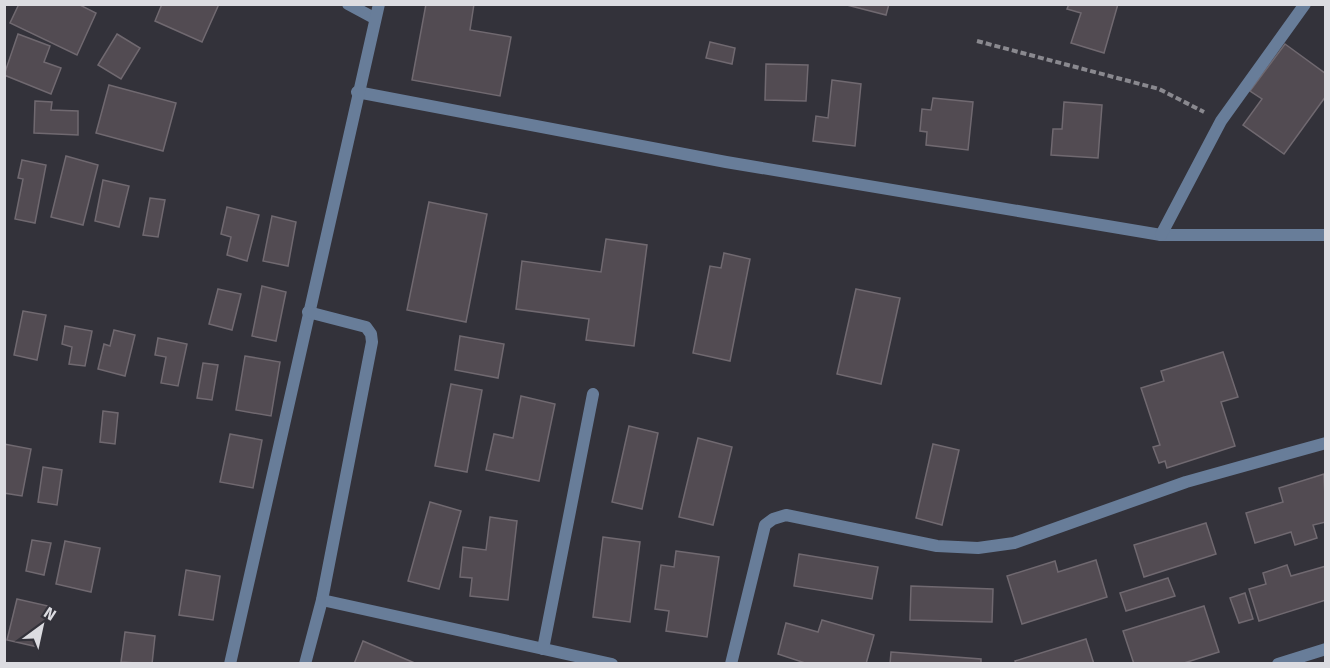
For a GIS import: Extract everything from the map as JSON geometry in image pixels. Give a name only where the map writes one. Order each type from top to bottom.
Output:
[{"type":"street","points":[[348,4],[374,18]]},
{"type":"street","points":[[230,663],[357,92],[379,4]]},
{"type":"street","points":[[1161,235],[1221,121],[1305,4]]},
{"type":"street","points":[[357,92],[726,162],[1161,235],[1326,235]]},
{"type":"street","points":[[305,663],[322,600],[372,342],[371,334],[366,327],[308,312]]},
{"type":"street","points":[[543,648],[593,394]]},
{"type":"street","points":[[731,663],[765,525],[773,519],[786,515],[937,546],[978,548],[1014,543],[1185,482],[1326,443]]},
{"type":"street","points":[[322,600],[612,663]]},
{"type":"street","points":[[1278,663],[1326,649]]},
{"type":"path","points":[[977,41],[1159,89],[1221,121]]},
{"type":"building","points":[[19,4],[78,4],[96,13],[77,55],[10,23]]},
{"type":"building","points":[[162,4],[219,4],[202,42],[155,21]]},
{"type":"building","points":[[426,4],[474,4],[470,30],[511,37],[500,96],[412,80]]},
{"type":"building","points":[[843,4],[889,4],[886,15]]},
{"type":"building","points":[[1069,4],[1118,4],[1104,53],[1071,43],[1081,13],[1067,9]]},
{"type":"building","points":[[18,34],[50,46],[44,62],[61,68],[51,94],[4,75]]},
{"type":"building","points":[[117,34],[140,48],[121,79],[98,65]]},
{"type":"building","points":[[710,42],[735,48],[732,64],[706,58]]},
{"type":"building","points":[[1285,44],[1326,74],[1326,96],[1284,154],[1243,125],[1262,99],[1250,91]]},
{"type":"building","points":[[766,64],[808,65],[806,101],[765,100]]},
{"type":"building","points":[[832,80],[861,84],[855,146],[813,141],[816,116],[828,118]]},
{"type":"building","points":[[109,85],[176,103],[163,151],[96,133]]},
{"type":"building","points":[[933,98],[973,102],[968,150],[926,145],[927,132],[920,131],[922,109],[931,110]]},
{"type":"building","points":[[35,101],[52,102],[51,110],[78,111],[78,135],[34,133]]},
{"type":"building","points":[[1064,102],[1102,105],[1098,158],[1051,155],[1053,129],[1062,129]]},
{"type":"building","points":[[66,156],[98,165],[83,225],[51,217]]},
{"type":"building","points":[[22,160],[46,165],[35,223],[15,219],[23,179],[18,178]]},
{"type":"building","points":[[103,180],[129,186],[119,227],[95,221]]},
{"type":"building","points":[[150,198],[165,200],[158,237],[143,235]]},
{"type":"building","points":[[429,202],[487,214],[466,322],[407,310]]},
{"type":"building","points":[[227,207],[259,215],[247,261],[227,255],[231,237],[221,234]]},
{"type":"building","points":[[272,216],[296,222],[288,266],[263,261]]},
{"type":"building","points":[[606,239],[647,245],[634,346],[586,340],[589,319],[516,309],[522,261],[601,272]]},
{"type":"building","points":[[724,253],[750,259],[730,361],[693,353],[710,266],[721,268]]},
{"type":"building","points":[[262,286],[286,292],[276,341],[252,336]]},
{"type":"building","points":[[218,289],[241,294],[232,330],[209,324]]},
{"type":"building","points":[[856,289],[900,298],[881,384],[837,374]]},
{"type":"building","points":[[23,311],[46,315],[37,360],[14,355]]},
{"type":"building","points":[[65,326],[92,331],[85,366],[69,364],[72,347],[62,344]]},
{"type":"building","points":[[114,330],[135,335],[125,376],[98,369],[104,344],[110,346]]},
{"type":"building","points":[[460,336],[504,344],[498,378],[455,370]]},
{"type":"building","points":[[158,338],[187,344],[178,386],[161,383],[166,357],[155,355]]},
{"type":"building","points":[[1223,352],[1238,397],[1221,402],[1235,446],[1167,468],[1165,461],[1159,463],[1153,447],[1160,445],[1141,388],[1164,381],[1161,371]]},
{"type":"building","points":[[245,356],[280,362],[271,416],[236,410]]},
{"type":"building","points":[[203,363],[218,365],[212,400],[197,398]]},
{"type":"building","points":[[451,384],[482,390],[467,472],[435,466]]},
{"type":"building","points":[[521,396],[555,404],[539,481],[486,470],[494,434],[513,438]]},
{"type":"building","points":[[103,411],[118,413],[115,444],[100,442]]},
{"type":"building","points":[[629,426],[658,433],[642,509],[612,502]]},
{"type":"building","points":[[230,434],[262,440],[253,488],[220,482]]},
{"type":"building","points":[[698,438],[732,447],[713,525],[679,517]]},
{"type":"building","points":[[4,444],[31,449],[22,496],[4,493]]},
{"type":"building","points":[[933,444],[959,450],[942,525],[916,518]]},
{"type":"building","points":[[43,467],[62,470],[57,505],[38,502]]},
{"type":"building","points":[[1324,474],[1326,522],[1313,525],[1317,538],[1295,545],[1291,532],[1255,543],[1246,513],[1283,502],[1279,488]]},
{"type":"building","points":[[430,502],[461,511],[439,589],[408,581]]},
{"type":"building","points":[[490,517],[517,521],[508,600],[470,596],[472,578],[460,577],[463,547],[486,550]]},
{"type":"building","points":[[1206,523],[1216,554],[1144,577],[1134,545]]},
{"type":"building","points":[[603,537],[640,542],[630,622],[593,617]]},
{"type":"building","points":[[32,540],[51,543],[44,575],[26,571]]},
{"type":"building","points":[[65,541],[100,548],[91,592],[56,584]]},
{"type":"building","points":[[676,551],[719,557],[707,637],[666,631],[669,611],[655,609],[661,565],[674,567]]},
{"type":"building","points":[[799,554],[878,567],[872,599],[794,586]]},
{"type":"building","points":[[1096,560],[1107,597],[1022,624],[1007,576],[1055,561],[1058,572]]},
{"type":"building","points":[[1287,565],[1291,576],[1326,566],[1326,600],[1259,621],[1249,589],[1266,584],[1263,573]]},
{"type":"building","points":[[186,570],[220,576],[213,620],[179,615]]},
{"type":"building","points":[[1168,578],[1175,596],[1126,611],[1120,593]]},
{"type":"building","points":[[911,586],[993,589],[992,622],[910,620]]},
{"type":"building","points":[[1245,593],[1253,619],[1239,623],[1230,598]]},
{"type":"building","points":[[17,599],[48,606],[38,647],[7,640]]},
{"type":"building","points":[[1204,606],[1219,652],[1181,664],[1134,664],[1123,631]]},
{"type":"building","points":[[822,620],[874,635],[866,664],[808,664],[778,654],[786,623],[818,632]]},
{"type":"building","points":[[125,632],[155,636],[152,664],[121,662]]},
{"type":"building","points":[[1086,639],[1094,664],[1016,664],[1015,661]]},
{"type":"building","points":[[363,641],[417,664],[354,664]]},
{"type":"building","points":[[891,652],[981,659],[981,664],[890,664]]}]
